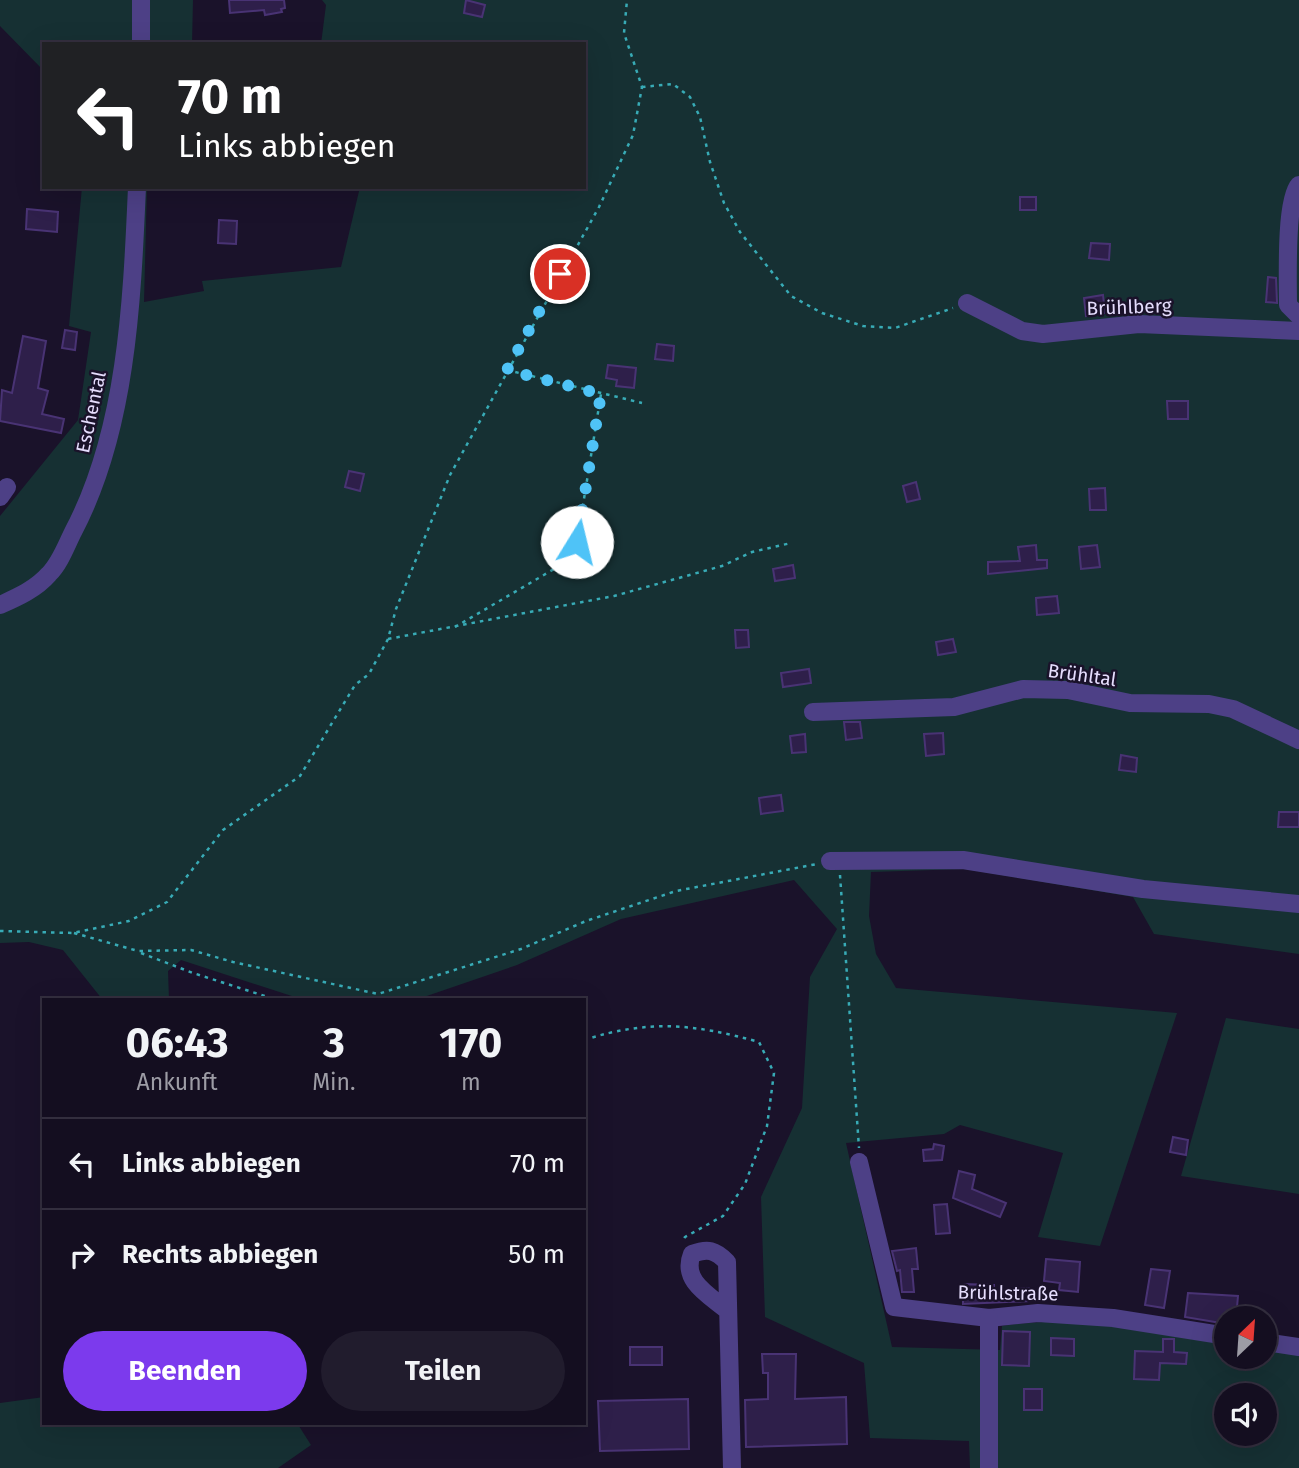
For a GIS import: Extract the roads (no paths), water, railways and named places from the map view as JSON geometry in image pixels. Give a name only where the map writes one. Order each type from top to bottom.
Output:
[{"type":"street","points":[[141,0],[141,42]]},
{"type":"street","points":[[1299,185],[1291,198],[1293,280],[1288,305],[1299,316]]},
{"type":"street","name":"Eschental","points":[[0,606],[39,584],[52,572],[83,513],[101,469],[133,290],[137,189]]},
{"type":"street","name":"Brühlberg","points":[[967,303],[1022,331],[1043,334],[1139,324],[1299,331]]},
{"type":"street","name":"Brühltal","points":[[813,712],[954,707],[1023,689],[1068,690],[1130,703],[1209,704],[1233,709],[1299,740]]},
{"type":"street","points":[[835,861],[962,860],[1143,889],[1299,904]]},
{"type":"street","name":"Brühlstraße","points":[[859,1162],[894,1307],[989,1318],[1038,1313],[1113,1318],[1214,1334]]},
{"type":"street","points":[[728,1311],[732,1468]]},
{"type":"street","points":[[989,1318],[989,1468]]},
{"type":"street","points":[[1278,1344],[1299,1348]]}]
